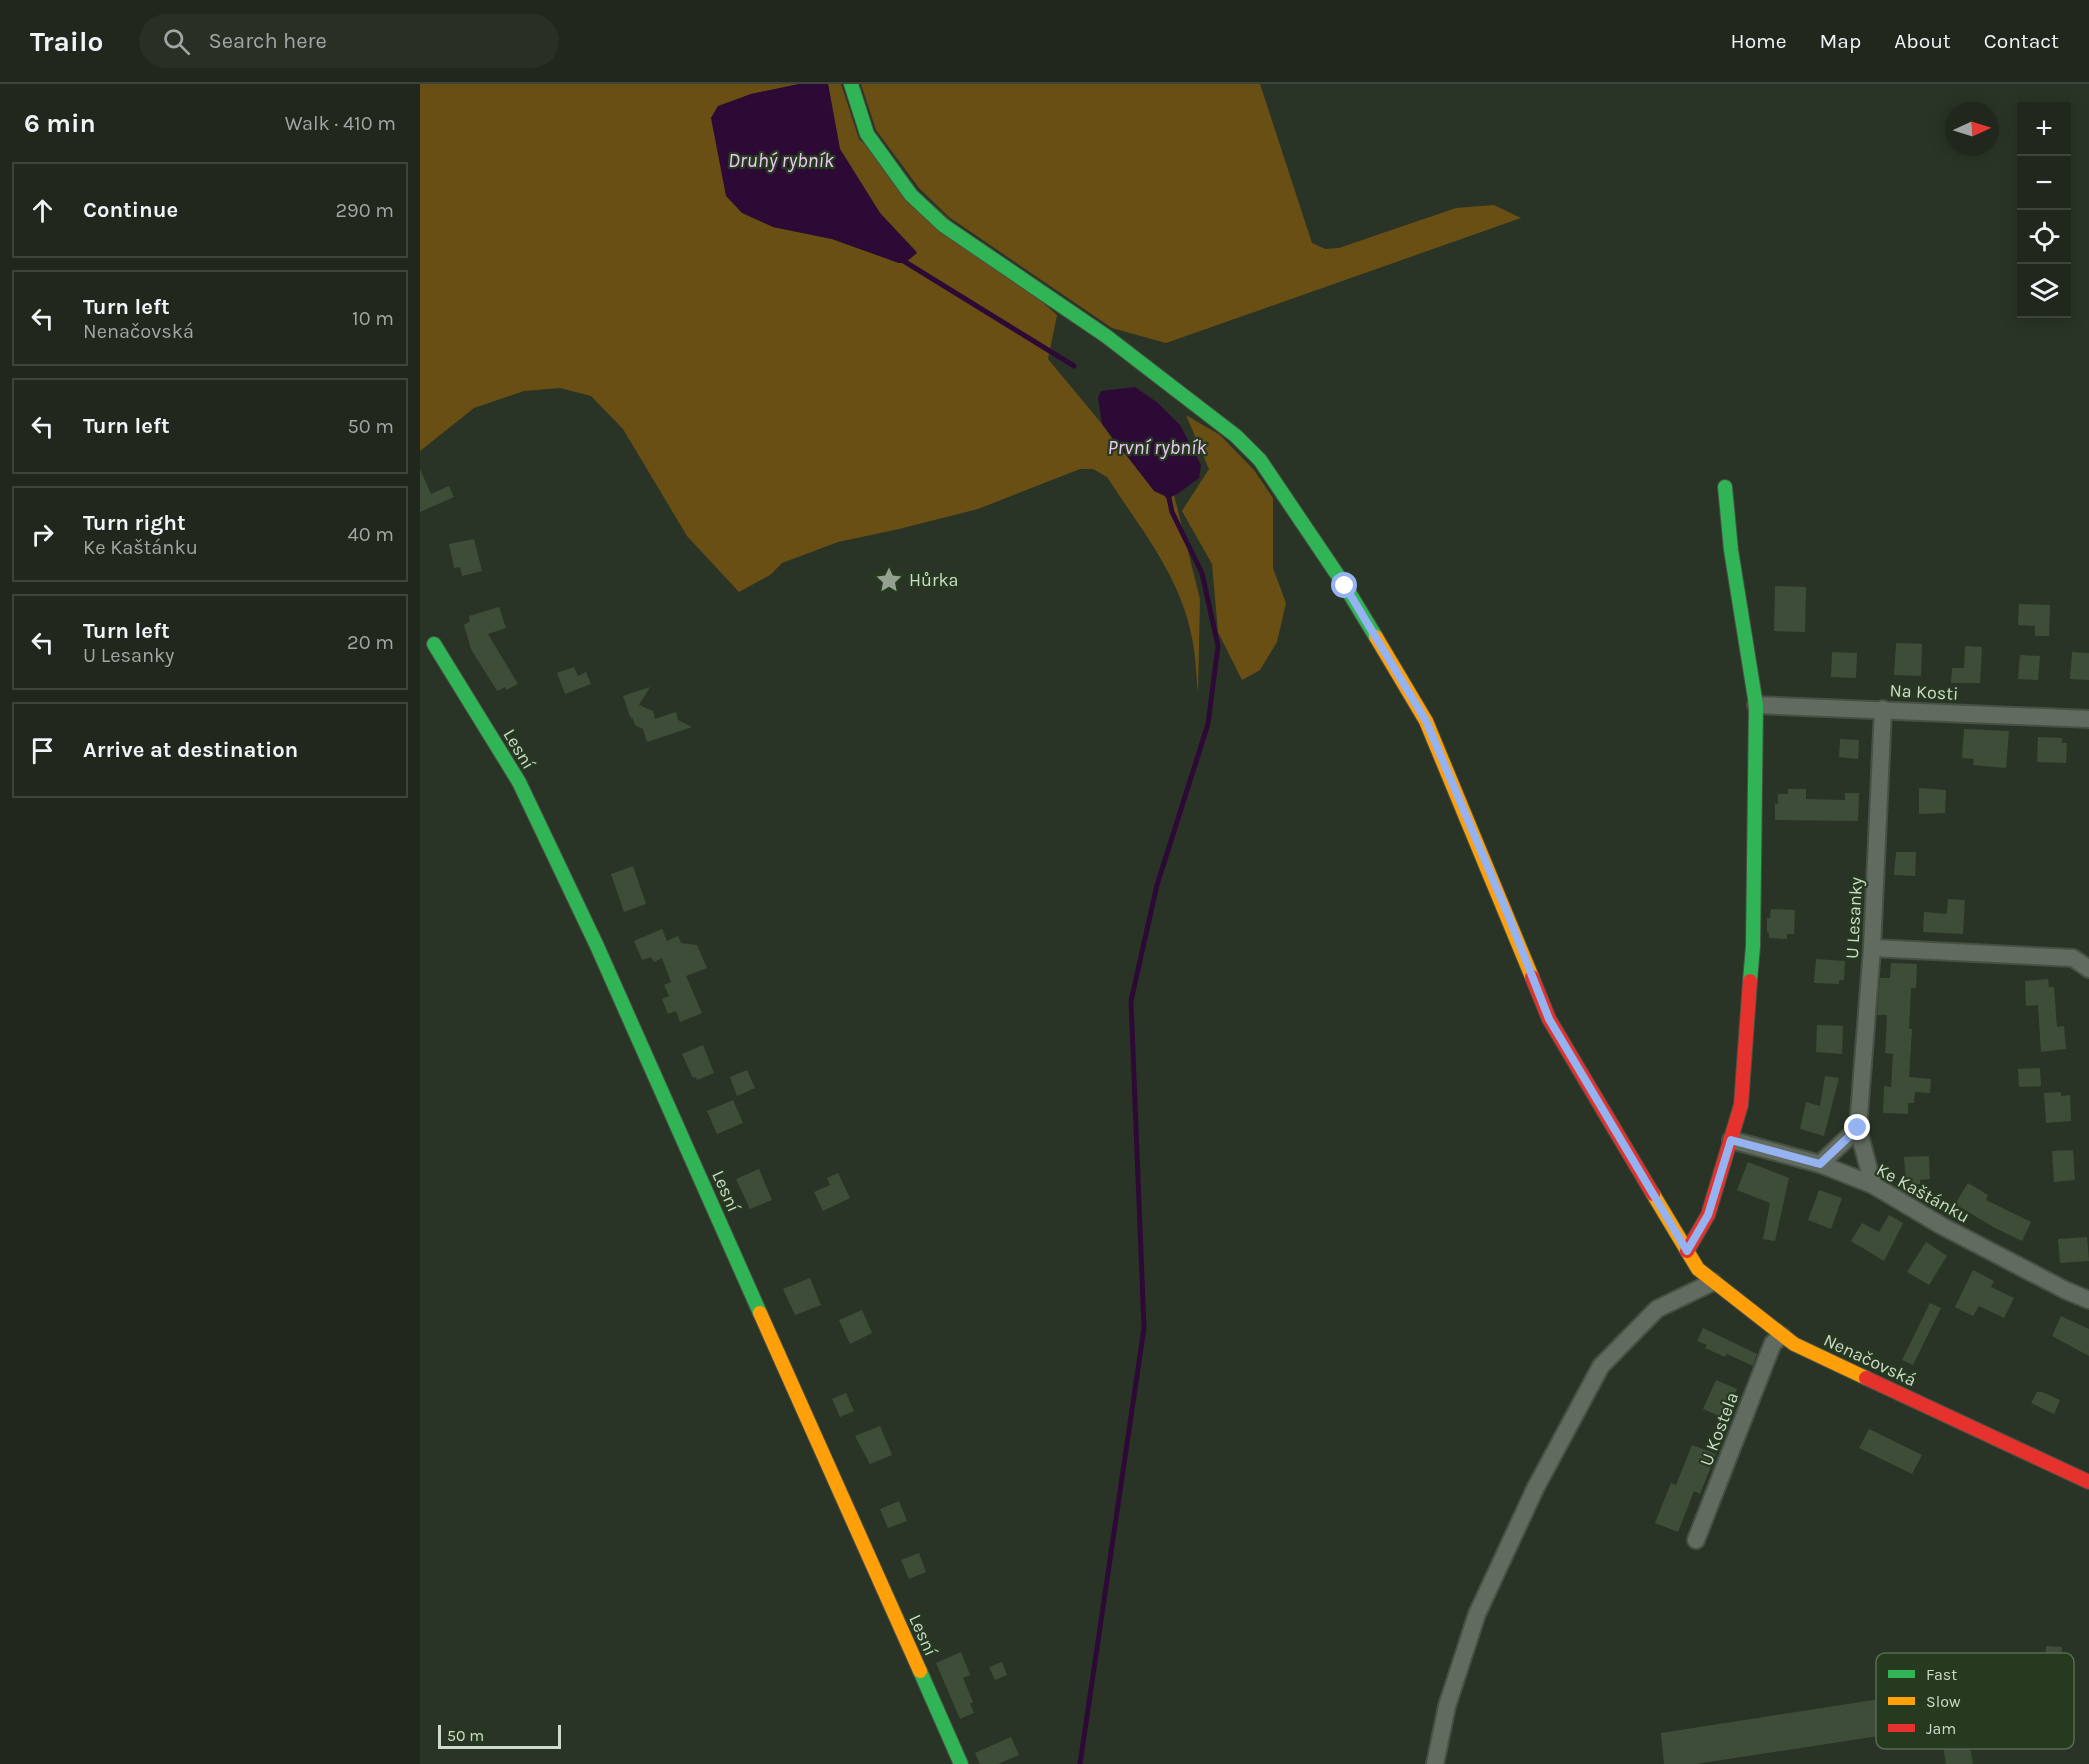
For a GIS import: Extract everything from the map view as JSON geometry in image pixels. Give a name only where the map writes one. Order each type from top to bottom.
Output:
[{"type":"street","name":"Nenačovská","points":[[851,84],[867,134],[911,195],[943,225],[1106,336],[1236,436],[1260,460],[1345,586],[1426,721],[1549,1019],[1698,1269],[1794,1344],[2089,1482]]},
{"type":"street","points":[[1687,1251],[1708,1215],[1741,1105],[1754,946],[1756,705],[1731,550],[1725,487]]},
{"type":"street","name":"Lesní","points":[[434,644],[519,782],[597,946],[961,1764]]},
{"type":"street","name":"Na Kosti","points":[[1756,705],[2089,719]]},
{"type":"street","name":"U Lesanky","points":[[1873,1185],[1858,1128],[1872,948],[1883,709]]},
{"type":"street","points":[[1872,948],[2073,958],[2089,969]]},
{"type":"street","points":[[1820,1164],[1858,1128]]},
{"type":"street","name":"Ke Kaštánku","points":[[1731,1140],[1820,1164],[1873,1185],[1942,1226],[2065,1290],[2089,1300]]},
{"type":"street","points":[[1436,1764],[1447,1706],[1477,1614],[1536,1487],[1601,1366],[1657,1309],[1713,1282]]},
{"type":"street","name":"U Kostela","points":[[1696,1540],[1773,1343],[1782,1336]]},
{"type":"shaded area","points":[[420,84],[799,84],[751,94],[718,107],[711,118],[773,227],[832,239],[899,263],[905,263],[917,252],[880,213],[840,149],[828,84],[841,84],[859,139],[1057,315],[1048,359],[1102,424],[1117,446],[1169,498],[1174,495],[1200,599],[1198,693],[1192,638],[1179,594],[1158,554],[1107,477],[1093,469],[1080,469],[978,509],[838,542],[782,563],[770,575],[739,592],[687,536],[623,429],[591,396],[560,388],[524,391],[474,408],[420,451]]},
{"type":"shaded area","points":[[861,84],[1260,84],[1312,243],[1325,249],[1339,248],[1456,208],[1494,205],[1521,218],[1166,343],[1112,328],[949,217],[919,188],[876,130]]},
{"type":"shaded area","points":[[1186,415],[1220,435],[1254,470],[1273,498],[1273,568],[1286,603],[1277,642],[1260,670],[1242,680],[1218,632],[1212,564],[1182,511],[1209,469]]},
{"type":"water","name":"Druhý rybník","points":[[799,84],[828,84],[840,149],[880,213],[917,253],[905,263],[899,263],[832,239],[773,227],[742,213],[726,196],[711,118],[718,106],[751,94]]},
{"type":"water","name":"První rybník","points":[[1135,387],[1158,403],[1180,425],[1201,465],[1199,478],[1169,498],[1154,491],[1102,424],[1098,398],[1101,391]]},
{"type":"building","points":[[420,469],[431,494],[449,486],[454,497],[420,512]]},
{"type":"building","points":[[474,539],[482,571],[462,576],[460,567],[454,568],[449,544]]},
{"type":"building","points":[[1775,586],[1806,587],[1805,632],[1774,631]]},
{"type":"building","points":[[2019,604],[2050,605],[2049,636],[2035,636],[2035,626],[2018,625]]},
{"type":"building","points":[[499,607],[506,628],[488,634],[518,684],[506,690],[505,687],[497,691],[471,649],[464,625],[470,621],[469,616]]},
{"type":"building","points":[[1896,643],[1922,644],[1921,676],[1894,675]]},
{"type":"building","points":[[1965,646],[1982,647],[1980,683],[1951,683],[1952,668],[1964,668]]},
{"type":"building","points":[[1832,652],[1857,653],[1856,678],[1831,677]]},
{"type":"building","points":[[2072,652],[2089,653],[2089,680],[2070,679]]},
{"type":"building","points":[[2020,655],[2040,656],[2038,680],[2018,679]]},
{"type":"building","points":[[574,667],[578,676],[586,672],[591,684],[565,694],[557,673]]},
{"type":"building","points":[[650,687],[639,705],[653,711],[655,719],[676,712],[678,720],[692,727],[647,742],[643,729],[635,725],[632,717],[631,719],[623,696]]},
{"type":"building","points":[[1964,729],[2009,731],[2006,768],[1973,765],[1974,759],[1962,758]]},
{"type":"building","points":[[2038,737],[2062,738],[2062,743],[2067,743],[2066,763],[2037,762]]},
{"type":"building","points":[[1840,739],[1859,740],[1858,759],[1839,757]]},
{"type":"building","points":[[1919,788],[1946,790],[1945,813],[1919,814]]},
{"type":"building","points":[[1788,789],[1806,789],[1806,799],[1845,800],[1845,793],[1859,793],[1858,821],[1775,820],[1775,803],[1778,804],[1778,794],[1788,794]]},
{"type":"building","points":[[1896,852],[1916,852],[1915,876],[1894,875]]},
{"type":"building","points":[[633,866],[646,904],[624,912],[611,874]]},
{"type":"building","points":[[1948,899],[1965,900],[1963,934],[1923,932],[1924,912],[1947,914]]},
{"type":"building","points":[[1771,909],[1795,910],[1794,934],[1787,934],[1787,939],[1769,938],[1767,918],[1770,918]]},
{"type":"building","points":[[662,929],[667,941],[678,936],[681,943],[697,945],[707,968],[686,976],[702,1013],[680,1022],[676,1011],[668,1014],[662,999],[669,996],[664,985],[671,982],[662,958],[654,962],[651,957],[642,960],[634,941]]},
{"type":"building","points":[[1816,959],[1845,961],[1844,980],[1839,980],[1839,984],[1814,983]]},
{"type":"building","points":[[1891,963],[1917,964],[1916,988],[1911,988],[1909,1029],[1912,1029],[1909,1077],[1931,1079],[1930,1093],[1915,1092],[1914,1103],[1908,1103],[1908,1114],[1883,1113],[1884,1086],[1891,1087],[1893,1054],[1885,1053],[1887,1015],[1877,1015],[1880,978],[1890,978]]},
{"type":"building","points":[[2048,979],[2049,987],[2054,987],[2057,1027],[2064,1026],[2066,1049],[2041,1052],[2038,1005],[2026,1006],[2025,981]]},
{"type":"building","points":[[1817,1025],[1843,1026],[1842,1054],[1816,1052]]},
{"type":"building","points":[[703,1045],[714,1073],[697,1080],[696,1077],[693,1078],[682,1054]]},
{"type":"building","points":[[2040,1068],[2041,1086],[2019,1087],[2018,1069]]},
{"type":"building","points":[[747,1070],[755,1088],[737,1096],[730,1077]]},
{"type":"building","points":[[1825,1076],[1839,1078],[1824,1136],[1800,1129],[1806,1102],[1820,1106]]},
{"type":"building","points":[[2061,1092],[2061,1096],[2070,1095],[2071,1121],[2046,1123],[2044,1093]]},
{"type":"building","points":[[733,1100],[743,1123],[717,1134],[707,1111]]},
{"type":"building","points":[[2073,1150],[2075,1180],[2054,1182],[2052,1151]]},
{"type":"building","points":[[1929,1156],[1930,1179],[1920,1180],[1920,1184],[1906,1185],[1904,1157]]},
{"type":"building","points":[[1748,1162],[1789,1178],[1775,1241],[1763,1239],[1770,1203],[1737,1190]]},
{"type":"building","points":[[759,1169],[772,1200],[750,1209],[736,1179]]},
{"type":"building","points":[[838,1173],[850,1198],[823,1211],[814,1192],[830,1185],[827,1178]]},
{"type":"building","points":[[1968,1183],[1988,1195],[1986,1200],[2031,1222],[2022,1241],[1955,1204]]},
{"type":"building","points":[[1819,1190],[1842,1198],[1831,1229],[1808,1220]]},
{"type":"building","points":[[1889,1215],[1903,1223],[1884,1261],[1851,1241],[1862,1223],[1879,1232]]},
{"type":"building","points":[[2087,1237],[2089,1261],[2060,1263],[2058,1239]]},
{"type":"building","points":[[1926,1242],[1947,1256],[1929,1285],[1907,1272]]},
{"type":"building","points":[[1973,1270],[1994,1281],[1991,1287],[2014,1298],[2004,1318],[1979,1306],[1973,1316],[1955,1307]]},
{"type":"building","points":[[810,1278],[821,1305],[795,1315],[783,1289]]},
{"type":"building","points":[[1930,1303],[1941,1308],[1913,1365],[1902,1360]]},
{"type":"building","points":[[862,1310],[872,1333],[850,1344],[839,1320]]},
{"type":"building","points":[[2061,1316],[2089,1329],[2089,1356],[2052,1336]]},
{"type":"building","points":[[1703,1328],[1757,1354],[1753,1366],[1727,1354],[1725,1357],[1705,1348],[1707,1345],[1697,1341]]},
{"type":"building","points":[[1716,1380],[1737,1389],[1724,1418],[1703,1409]]},
{"type":"building","points":[[2037,1392],[2060,1400],[2054,1414],[2031,1403]]},
{"type":"building","points":[[846,1393],[854,1411],[840,1417],[832,1399]]},
{"type":"building","points":[[880,1426],[892,1455],[870,1464],[855,1436]]},
{"type":"building","points":[[1869,1429],[1922,1455],[1912,1474],[1859,1448]]},
{"type":"building","points":[[1692,1445],[1716,1454],[1700,1494],[1694,1491],[1678,1532],[1655,1523],[1671,1483],[1676,1485]]},
{"type":"building","points":[[899,1501],[907,1521],[888,1528],[880,1509]]},
{"type":"building","points":[[919,1553],[926,1572],[909,1579],[901,1560]]},
{"type":"building","points":[[2046,1646],[2062,1647],[2062,1653],[2046,1653]]},
{"type":"building","points":[[961,1652],[970,1675],[963,1678],[973,1702],[970,1704],[974,1713],[960,1719],[936,1663]]},
{"type":"building","points":[[1002,1662],[1007,1675],[995,1680],[989,1667]]},
{"type":"building","points":[[1876,1700],[1876,1736],[1696,1764],[1664,1764],[1661,1733]]},
{"type":"building","points":[[1011,1737],[1019,1755],[998,1764],[980,1764],[975,1753]]},
{"type":"building","points":[[1944,1749],[1970,1749],[1973,1764],[1946,1764]]},
{"type":"waterway","points":[[902,260],[1074,366]]},
{"type":"waterway","points":[[1080,1764],[1144,1328],[1131,1001],[1157,885],[1208,724],[1218,646],[1202,573],[1172,512],[1166,493]]},
{"type":"traffic: fast","points":[[851,84],[867,134],[911,195],[943,225],[1106,336],[1236,436],[1260,460],[1345,586],[1376,637]]},
{"type":"traffic: fast","points":[[1725,487],[1731,550],[1756,705],[1753,946],[1750,981]]},
{"type":"traffic: fast","points":[[434,644],[519,782],[597,946],[760,1313]]},
{"type":"traffic: fast","points":[[920,1671],[961,1764]]},
{"type":"traffic: slow","points":[[1376,637],[1426,721],[1532,977]]},
{"type":"traffic: slow","points":[[1653,1194],[1698,1269],[1794,1344],[1866,1378]]},
{"type":"traffic: slow","points":[[760,1313],[920,1671]]},
{"type":"traffic: jam","points":[[1532,977],[1549,1019],[1653,1194]]},
{"type":"traffic: jam","points":[[1687,1251],[1708,1215],[1741,1105],[1750,981]]},
{"type":"traffic: jam","points":[[1866,1378],[2089,1482]]},
{"type":"place","name":"Hůrka","points":[[889,580]]},
{"type":"route","points":[[1345,586],[1426,721],[1549,1019],[1687,1251],[1708,1215],[1731,1140],[1820,1164],[1858,1128]]}]
